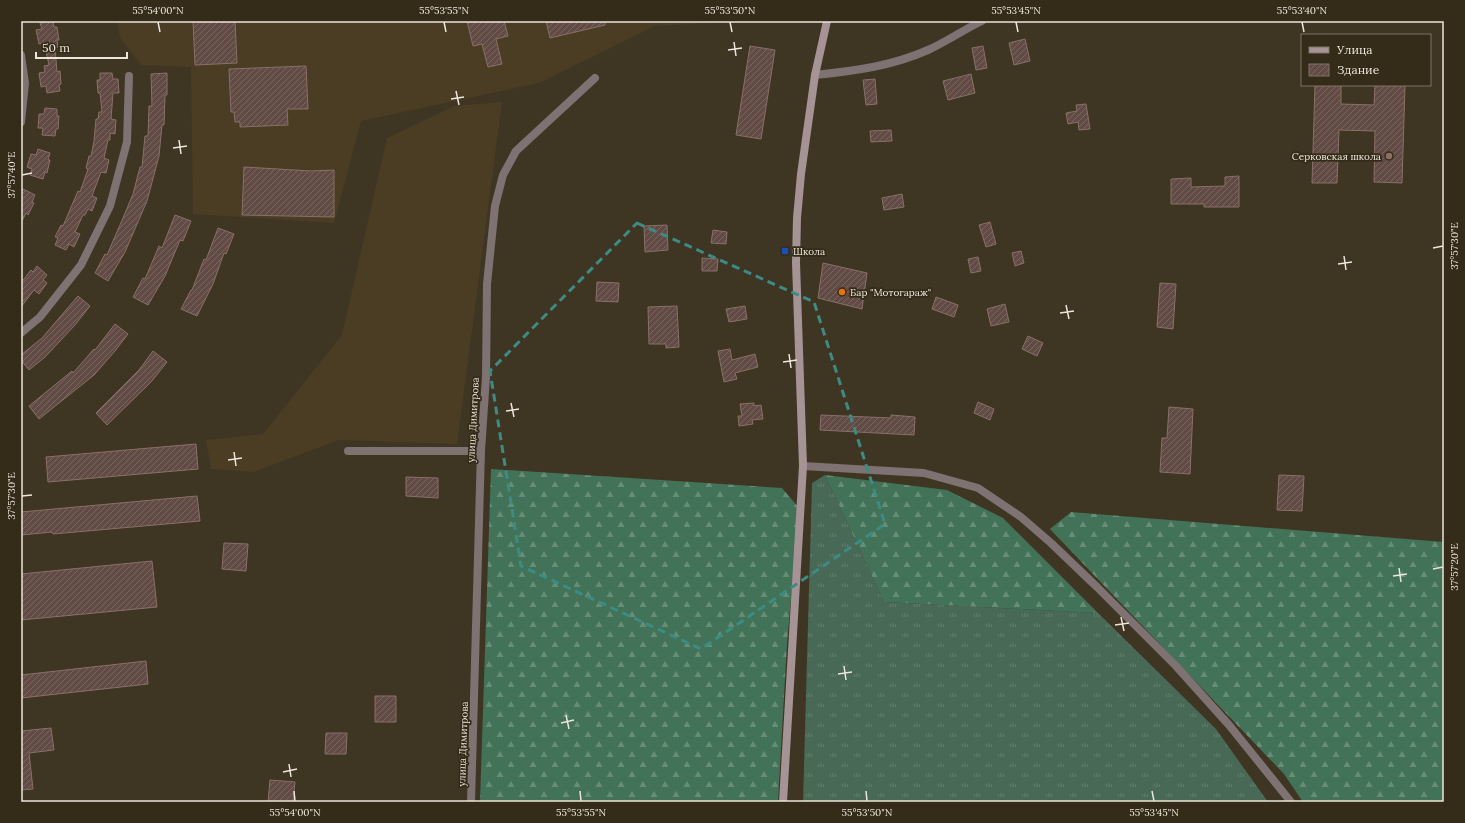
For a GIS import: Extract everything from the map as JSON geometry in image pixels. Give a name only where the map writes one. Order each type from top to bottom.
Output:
[{"type":"main road","points":[[783,802],[800,538],[803,466],[796,263],[798,218],[801,174],[815,75],[827,21]]},
{"type":"street","points":[[815,75],[848,72],[885,65],[928,50],[982,21]]},
{"type":"street","points":[[21,55],[25,83],[21,122]]},
{"type":"street","points":[[21,333],[40,317],[81,265],[110,206],[127,142],[129,76]]},
{"type":"street","name":"улица Димитрова","points":[[471,802],[481,451],[486,377],[487,284],[495,206],[503,175],[516,151],[595,78]]},
{"type":"street","points":[[348,451],[481,451]]},
{"type":"street","points":[[803,466],[924,473],[978,488],[1021,517],[1061,553],[1176,666],[1229,725],[1291,802]]},
{"type":"highlighted area","points":[[637,223],[814,302],[885,524],[701,649],[521,566],[490,371]]},
{"type":"shaded area","points":[[117,21],[710,21],[710,23],[655,26],[539,83],[361,121],[334,223],[193,214],[191,67],[141,65],[120,38]]},
{"type":"shaded area","points":[[502,102],[457,444],[339,440],[253,472],[211,469],[206,440],[263,434],[342,335],[387,138],[454,106]]},
{"type":"green space","points":[[491,469],[782,488],[799,508],[787,643],[778,802],[480,802]]},
{"type":"green space","points":[[825,475],[884,602],[1098,613],[1216,729],[1268,802],[803,802],[812,483]]},
{"type":"green space","points":[[825,475],[947,490],[1003,518],[1098,613],[884,602]]},
{"type":"green space","points":[[1071,512],[1444,542],[1444,802],[1303,802],[1284,774],[1050,529]]},
{"type":"building","points":[[53,21],[54,27],[57,27],[59,40],[57,40],[58,47],[55,48],[57,72],[60,71],[61,84],[59,85],[60,91],[47,93],[46,86],[41,87],[39,73],[45,72],[44,66],[49,65],[44,43],[39,44],[36,30],[42,29],[40,23]]},
{"type":"building","points":[[193,21],[235,21],[237,63],[195,65]]},
{"type":"building","points":[[467,21],[504,21],[508,36],[496,39],[502,64],[488,67],[482,44],[473,46]]},
{"type":"building","points":[[546,21],[605,21],[605,25],[550,38]]},
{"type":"building","points":[[1025,39],[1030,61],[1014,65],[1009,43]]},
{"type":"building","points":[[750,46],[775,50],[761,139],[736,135]]},
{"type":"building","points":[[983,46],[987,68],[976,70],[972,48]]},
{"type":"building","points":[[306,66],[308,109],[287,109],[288,125],[240,127],[240,122],[235,122],[234,112],[231,112],[229,69]]},
{"type":"building","points":[[100,73],[112,73],[113,79],[118,79],[119,93],[113,93],[111,119],[116,120],[115,134],[110,133],[110,140],[108,140],[104,158],[109,160],[106,173],[101,172],[92,196],[97,198],[92,211],[88,209],[85,215],[83,215],[75,232],[80,234],[74,247],[69,244],[66,250],[55,245],[58,238],[55,237],[61,225],[63,226],[78,191],[80,192],[88,169],[86,168],[89,156],[91,156],[96,119],[98,119],[99,112],[102,112],[97,80],[100,80]]},
{"type":"building","points":[[167,73],[167,95],[165,95],[164,125],[162,125],[159,156],[147,201],[125,252],[108,281],[95,273],[105,254],[107,255],[133,194],[140,167],[142,167],[145,136],[148,136],[149,106],[152,106],[151,74]]},
{"type":"building","points":[[971,74],[975,93],[948,100],[943,81]]},
{"type":"building","points":[[875,79],[877,104],[866,105],[863,80]]},
{"type":"building","name":"Серковская школа","points":[[1315,86],[1341,86],[1341,104],[1374,105],[1375,86],[1405,86],[1402,183],[1374,182],[1375,131],[1339,130],[1337,183],[1312,183]]},
{"type":"building","points":[[1086,104],[1090,129],[1079,130],[1078,122],[1068,124],[1066,113],[1077,111],[1076,105]]},
{"type":"building","points":[[45,108],[57,109],[57,116],[59,116],[58,129],[56,129],[55,136],[42,135],[43,128],[38,128],[39,114],[44,114]]},
{"type":"building","points":[[891,130],[892,141],[871,142],[870,131]]},
{"type":"building","points":[[38,149],[50,153],[47,173],[45,172],[43,179],[30,175],[32,169],[27,167],[31,154],[36,155]]},
{"type":"building","points":[[244,167],[311,171],[334,170],[334,217],[242,215]]},
{"type":"building","points":[[1239,176],[1239,207],[1204,207],[1204,204],[1171,204],[1171,179],[1191,178],[1191,187],[1225,186],[1225,177]]},
{"type":"building","points":[[21,188],[35,195],[32,202],[34,203],[28,215],[26,213],[21,223]]},
{"type":"building","points":[[902,194],[904,207],[884,210],[882,198]]},
{"type":"building","points":[[175,215],[191,221],[183,241],[180,240],[165,276],[148,305],[133,297],[143,278],[145,279],[159,246],[162,248]]},
{"type":"building","points":[[990,222],[996,244],[986,247],[979,225]]},
{"type":"building","points":[[667,225],[668,250],[645,252],[644,226]]},
{"type":"building","points":[[218,228],[234,234],[226,254],[224,253],[213,284],[197,316],[181,309],[192,290],[204,259],[206,260]]},
{"type":"building","points":[[713,230],[727,232],[726,244],[711,243]]},
{"type":"building","points":[[1021,251],[1024,263],[1015,266],[1012,253]]},
{"type":"building","points":[[978,257],[981,271],[971,273],[968,259]]},
{"type":"building","points":[[702,258],[718,259],[717,271],[702,271]]},
{"type":"building","name":"Бар \"Мотогараж\"","points":[[823,263],[867,273],[862,309],[818,298]]},
{"type":"building","points":[[37,266],[47,275],[43,280],[47,283],[39,294],[34,290],[21,307],[21,283],[31,270],[33,272]]},
{"type":"building","points":[[597,282],[619,283],[618,302],[596,301]]},
{"type":"building","points":[[1160,283],[1176,284],[1173,329],[1157,327]]},
{"type":"building","points":[[78,296],[90,306],[75,325],[45,357],[29,370],[21,360],[21,355],[42,338]]},
{"type":"building","points":[[936,297],[958,305],[954,317],[932,309]]},
{"type":"building","points":[[1005,304],[1009,322],[991,326],[987,309]]},
{"type":"building","points":[[677,306],[679,347],[666,348],[666,344],[649,344],[648,307]]},
{"type":"building","points":[[745,306],[747,319],[729,322],[726,309]]},
{"type":"building","points":[[115,324],[128,334],[115,351],[94,375],[39,419],[29,406],[72,371],[73,373],[94,349],[95,350]]},
{"type":"building","points":[[1028,336],[1043,343],[1037,356],[1022,349]]},
{"type":"building","points":[[730,349],[732,360],[755,354],[758,367],[735,373],[737,379],[724,382],[718,351]]},
{"type":"building","points":[[153,351],[167,362],[151,382],[107,425],[96,413],[139,370]]},
{"type":"building","points":[[978,402],[994,409],[990,420],[974,413]]},
{"type":"building","points":[[754,403],[754,406],[761,405],[763,419],[752,420],[753,424],[739,426],[738,416],[742,416],[740,404]]},
{"type":"building","points":[[1169,407],[1193,409],[1190,474],[1160,472],[1162,438],[1167,438]]},
{"type":"building","points":[[821,415],[891,418],[891,415],[915,417],[914,435],[820,430]]},
{"type":"building","points":[[196,444],[198,469],[48,482],[46,457]]},
{"type":"building","points":[[1279,475],[1304,476],[1302,511],[1277,510]]},
{"type":"building","points":[[406,477],[438,478],[438,498],[406,496]]},
{"type":"building","points":[[197,496],[200,521],[53,534],[52,532],[21,535],[21,512]]},
{"type":"building","points":[[224,543],[248,544],[246,571],[222,569]]},
{"type":"building","points":[[152,561],[157,607],[21,620],[21,574]]},
{"type":"building","points":[[146,661],[148,684],[21,698],[21,675]]},
{"type":"building","points":[[375,696],[396,696],[396,722],[375,722]]},
{"type":"building","points":[[51,728],[54,750],[29,753],[33,789],[21,790],[21,731]]},
{"type":"building","points":[[326,733],[347,733],[346,754],[325,754]]},
{"type":"building","points":[[270,780],[295,782],[293,802],[268,802]]},
{"type":"place","name":"Серковская школа","points":[[1389,156]]},
{"type":"place","name":"Школа","points":[[785,251]]},
{"type":"place","name":"Бар \"Мотогараж\"","points":[[842,292]]}]
